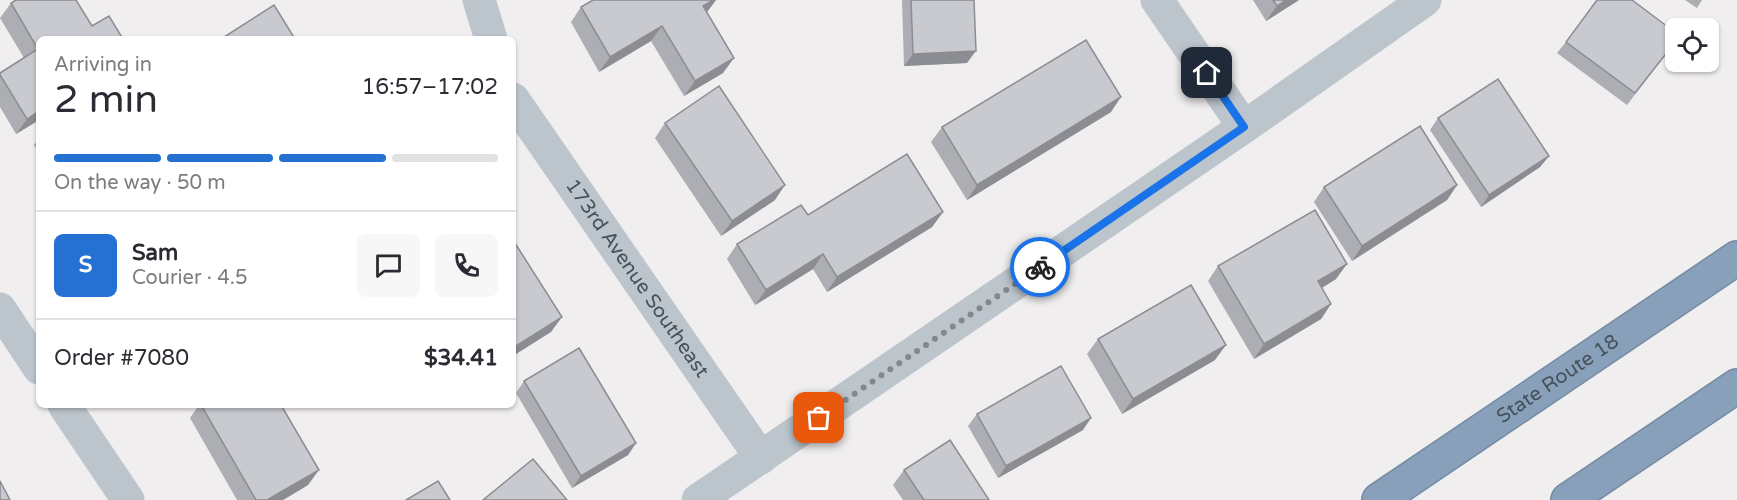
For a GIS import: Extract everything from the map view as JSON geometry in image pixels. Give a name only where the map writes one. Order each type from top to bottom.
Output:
[{"type":"highway","name":"State Route 18","points":[[1379,500],[1737,258]]},
{"type":"highway","points":[[1568,500],[1737,386]]},
{"type":"street","points":[[479,0],[489,36]]},
{"type":"street","points":[[1156,0],[1244,127]]},
{"type":"street","points":[[698,500],[1244,127],[1425,0]]},
{"type":"street","name":"173rd Avenue Southeast","points":[[516,103],[761,458]]},
{"type":"street","points":[[0,309],[36,363]]},
{"type":"street","points":[[66,408],[128,500]]},
{"type":"building","points":[[16,0],[76,0],[92,26],[109,16],[121,36],[36,36],[36,46],[11,3]]},
{"type":"building","points":[[593,0],[713,0],[703,6],[734,58],[695,81],[662,26],[610,57],[581,7]]},
{"type":"building","points":[[911,0],[974,0],[976,51],[913,54]]},
{"type":"building","points":[[1273,0],[1286,0],[1277,6]]},
{"type":"building","points":[[1597,0],[1632,0],[1665,25],[1665,55],[1635,93],[1566,42]]},
{"type":"building","points":[[274,5],[293,36],[226,36]]},
{"type":"building","points":[[1086,40],[1121,97],[977,185],[942,127]]},
{"type":"building","points":[[36,50],[36,113],[27,119],[0,73]]},
{"type":"building","points":[[1498,79],[1549,156],[1489,195],[1438,118]]},
{"type":"building","points":[[719,86],[785,185],[732,221],[665,123]]},
{"type":"building","points":[[1420,126],[1457,185],[1362,246],[1324,187]]},
{"type":"building","points":[[907,154],[943,212],[837,277],[823,254],[766,290],[737,244],[801,205],[808,215]]},
{"type":"building","points":[[1315,210],[1347,264],[1318,281],[1331,304],[1264,344],[1218,266]]},
{"type":"building","points":[[516,245],[562,317],[516,346]]},
{"type":"building","points":[[1191,285],[1226,345],[1133,399],[1098,339]]},
{"type":"building","points":[[579,348],[636,443],[581,476],[524,381]]},
{"type":"building","points":[[1061,366],[1091,418],[1006,466],[977,414]]},
{"type":"building","points":[[203,408],[283,408],[319,470],[267,500],[256,500]]},
{"type":"building","points":[[950,440],[989,500],[924,500],[904,470]]},
{"type":"building","points":[[533,459],[567,500],[483,500]]},
{"type":"building","points":[[0,481],[10,500],[0,500]]},
{"type":"building","points":[[438,481],[450,500],[406,500]]},
{"type":"way so far","points":[[819,418],[1040,267]]},
{"type":"route","points":[[1040,267],[1244,127],[1207,73]]}]
